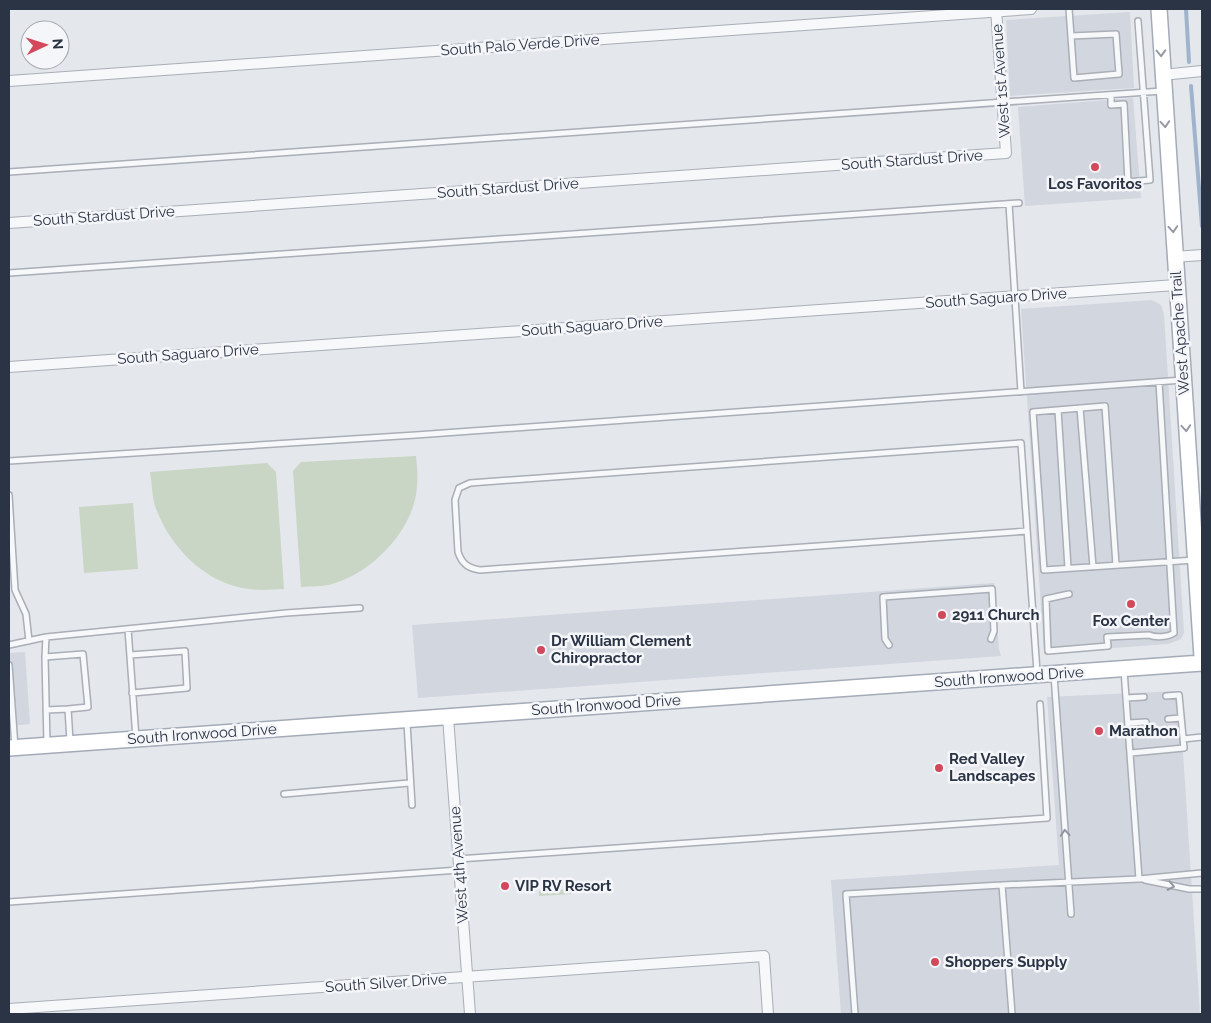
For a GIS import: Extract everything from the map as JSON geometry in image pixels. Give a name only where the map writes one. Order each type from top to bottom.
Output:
[{"type":"main road","name":"West Apache Trail","points":[[1159,9],[1202,657]]},
{"type":"main road","name":"South Ironwood Drive","points":[[12,748],[1202,663]]},
{"type":"street","name":"South Palo Verde Drive","points":[[9,81],[1031,9]]},
{"type":"street","name":"West 1st Avenue","points":[[996,10],[1006,153]]},
{"type":"street","points":[[1162,75],[1202,71]]},
{"type":"street","name":"South Stardust Drive","points":[[9,223],[1006,153]]},
{"type":"street","points":[[1174,257],[1202,255]]},
{"type":"street","name":"South Saguaro Drive","points":[[9,367],[1176,285]]},
{"type":"street","name":"West 4th Avenue","points":[[448,717],[470,1014]]},
{"type":"street","name":"South Silver Drive","points":[[9,1009],[764,956],[768,1014]]},
{"type":"lane","points":[[1069,9],[1074,78],[1118,74],[1116,34],[1071,36]]},
{"type":"lane","points":[[1094,185],[1150,180],[1138,21]]},
{"type":"lane","points":[[9,172],[1163,91]]},
{"type":"lane","points":[[1110,95],[1111,105],[1124,104],[1128,182]]},
{"type":"lane","points":[[9,273],[1019,203]]},
{"type":"lane","points":[[1009,204],[1021,392]]},
{"type":"lane","points":[[9,460],[426,434],[1183,380]]},
{"type":"lane","points":[[1069,594],[1046,599],[1048,651],[1108,646],[1107,637],[1171,635],[1174,633],[1159,382]]},
{"type":"lane","points":[[1116,565],[1104,406],[1032,412],[1044,570],[1195,560]]},
{"type":"lane","points":[[1080,408],[1093,567]]},
{"type":"lane","points":[[1058,410],[1068,568]]},
{"type":"lane","points":[[1027,531],[480,570],[466,565],[461,560],[458,552],[455,500],[460,488],[470,483],[1021,443],[1037,675]]},
{"type":"lane","points":[[9,495],[15,590],[26,614],[29,641]]},
{"type":"lane","points":[[889,646],[885,638],[883,597],[992,589],[994,631],[991,639]]},
{"type":"lane","points":[[9,644],[46,637],[286,613],[360,608]]},
{"type":"lane","points":[[128,629],[136,739]]},
{"type":"lane","points":[[46,637],[47,745]]},
{"type":"lane","points":[[130,655],[184,652],[187,688],[132,693]]},
{"type":"lane","points":[[45,657],[83,654],[88,707],[46,710]]},
{"type":"lane","points":[[9,665],[12,748]]},
{"type":"lane","points":[[1124,668],[1140,879]]},
{"type":"lane","points":[[1054,674],[1071,914]]},
{"type":"lane","points":[[1131,753],[1184,748],[1179,694],[1166,696]]},
{"type":"lane","points":[[1126,698],[1144,697]]},
{"type":"lane","points":[[9,902],[1047,818],[1040,704]]},
{"type":"lane","points":[[68,709],[70,744]]},
{"type":"lane","points":[[1168,719],[1181,718]]},
{"type":"lane","points":[[407,720],[409,783],[412,805]]},
{"type":"lane","points":[[1128,723],[1146,722]]},
{"type":"lane","points":[[1183,739],[1202,736]]},
{"type":"lane","points":[[284,794],[409,783]]},
{"type":"lane","points":[[855,1014],[846,894],[1140,879],[1202,873]]},
{"type":"lane","points":[[1140,879],[1190,890],[1202,889]]},
{"type":"lane","points":[[1002,885],[1012,1014]]},
{"type":"shaded area","points":[[1130,12],[1134,88],[1010,96],[1006,20]]},
{"type":"shaded area","points":[[1133,98],[1141,198],[1025,206],[1018,107]]},
{"type":"shaded area","points":[[1152,300],[1161,305],[1164,314],[1184,633],[1181,639],[1168,644],[1044,653],[1021,309]]},
{"type":"shaded area","points":[[994,583],[1001,656],[418,698],[412,625]]},
{"type":"shaded area","points":[[25,652],[30,724],[9,726],[9,653]]},
{"type":"shaded area","points":[[1179,691],[1200,1014],[841,1014],[831,880],[1059,865],[1047,697]]},
{"type":"green space","points":[[416,456],[417,483],[414,503],[408,519],[388,547],[376,560],[347,578],[328,585],[301,587],[293,471],[301,462]]},
{"type":"green space","points":[[267,463],[276,472],[284,589],[253,590],[233,586],[218,580],[191,561],[179,549],[161,521],[155,506],[150,472]]},
{"type":"green space","points":[[133,503],[138,569],[84,573],[79,507]]},
{"type":"green space","points":[[571,889],[572,894],[539,896],[539,891]]},
{"type":"waterway","points":[[1186,9],[1189,62]]},
{"type":"waterway","points":[[1191,86],[1202,226]]},
{"type":"place","name":"Los Favoritos","points":[[1095,167]]},
{"type":"place","name":"Fox Center","points":[[1131,604]]},
{"type":"place","name":"2911 Church","points":[[942,615]]},
{"type":"place","name":"Dr William Clement Chiropractor","points":[[541,650]]},
{"type":"place","name":"Marathon","points":[[1099,731]]},
{"type":"place","name":"Red Valley Landscapes","points":[[939,768]]},
{"type":"place","name":"VIP RV Resort","points":[[505,886]]},
{"type":"place","name":"Shoppers Supply","points":[[935,962]]}]
